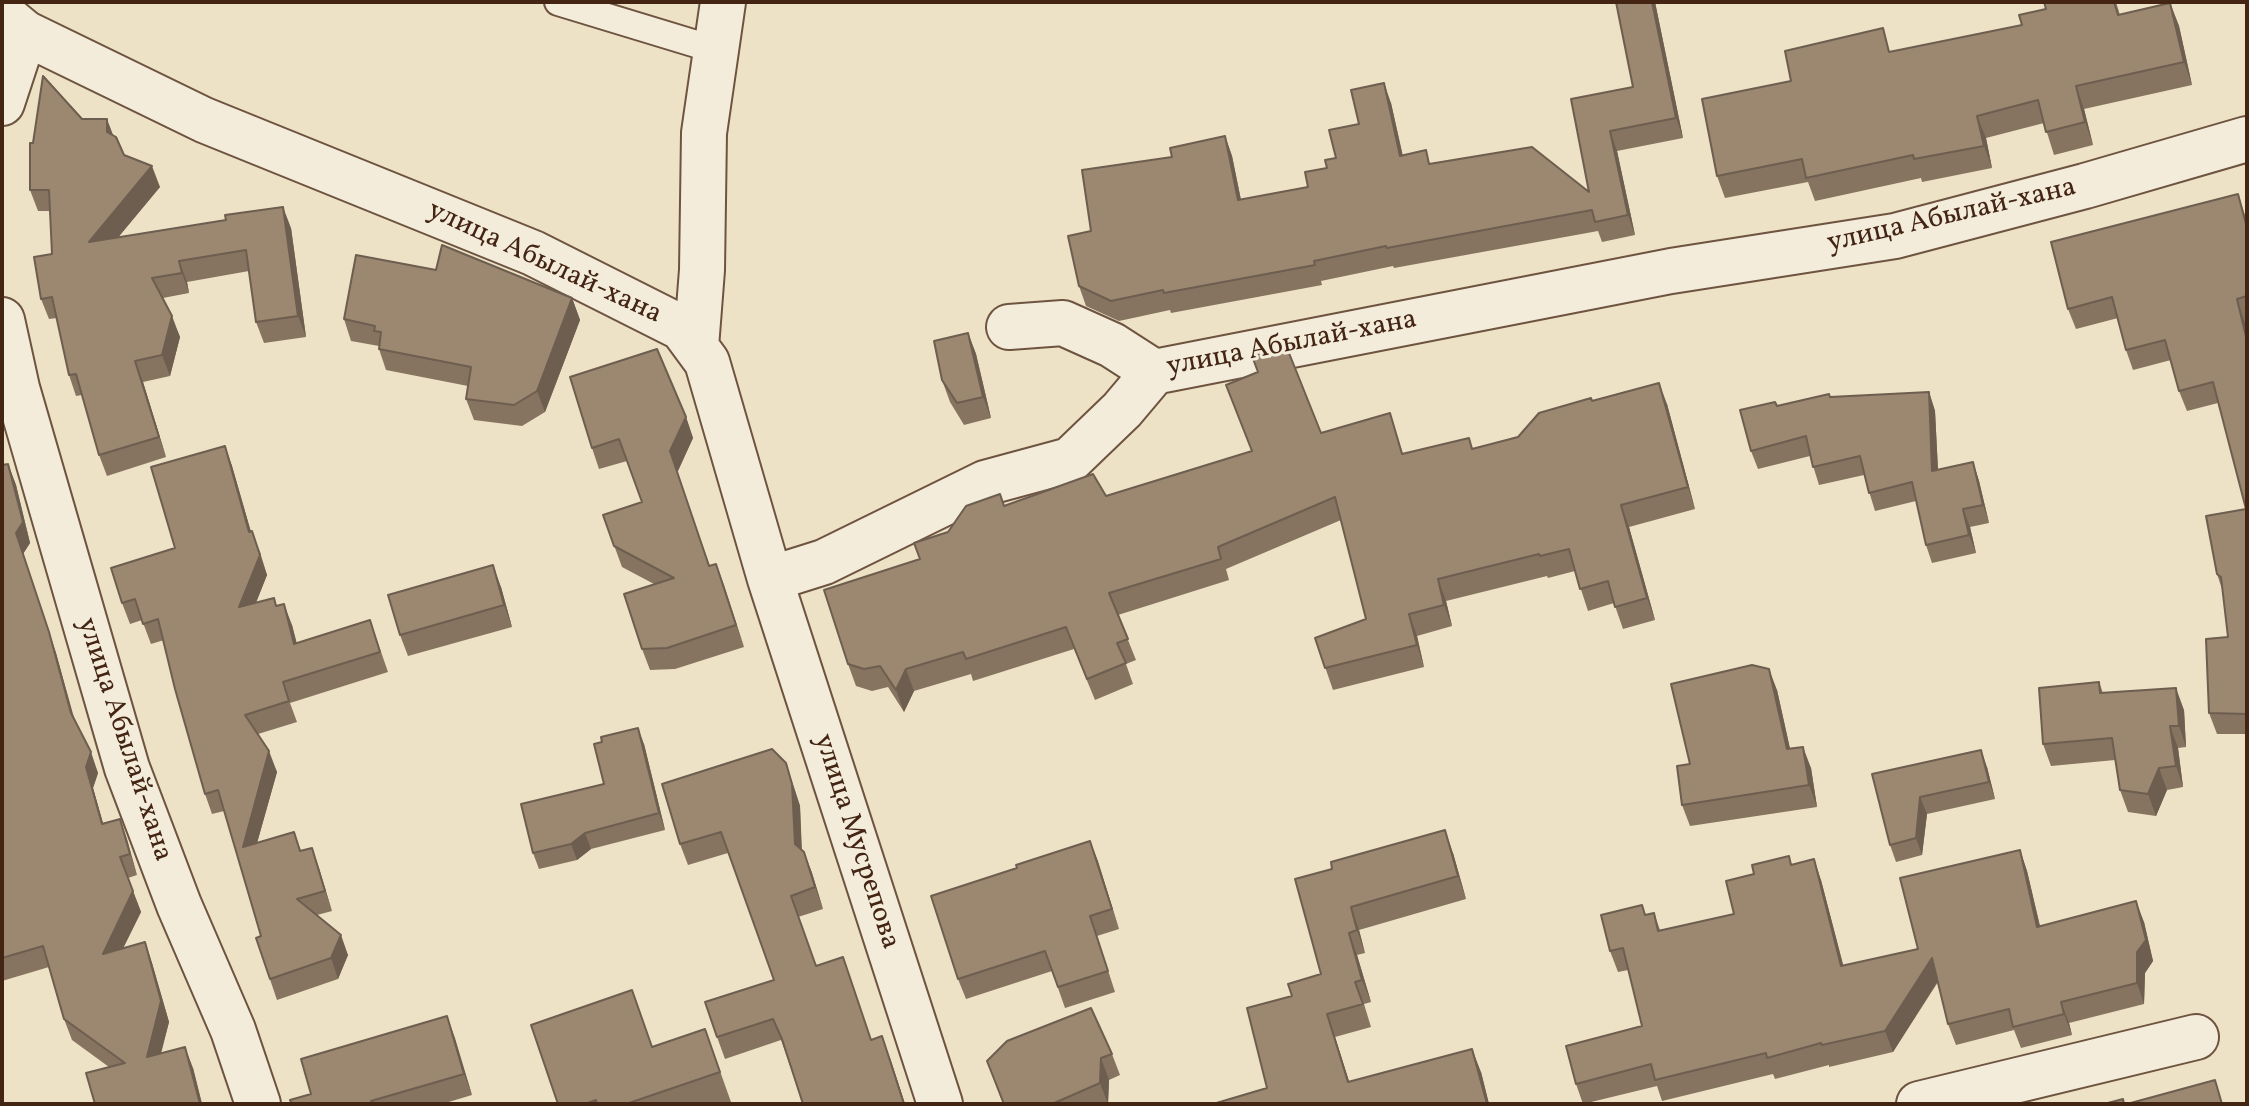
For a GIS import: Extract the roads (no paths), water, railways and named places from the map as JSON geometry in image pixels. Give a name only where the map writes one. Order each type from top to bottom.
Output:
[{"type":"street","points":[[696,347],[702,270],[704,133],[723,2]]},
{"type":"street","name":"улица Абылай-хана","points":[[2,103],[14,23],[204,120],[533,253],[682,328],[707,362],[770,579],[824,562],[985,483],[1070,460],[1122,410],[1154,372],[1671,271],[1895,236],[2247,139]]},
{"type":"street","name":"улица Абылай-хана","points":[[2,320],[17,388],[127,768],[179,905],[233,1030],[258,1104]]},
{"type":"street","points":[[1009,327],[1063,323],[1112,345],[1154,372]]},
{"type":"street","name":"улица Мусрепова","points":[[770,579],[940,1104]]},
{"type":"street","points":[[1919,1104],[2196,1037]]},
{"type":"lane","points":[[558,2],[628,12],[716,50]]}]
